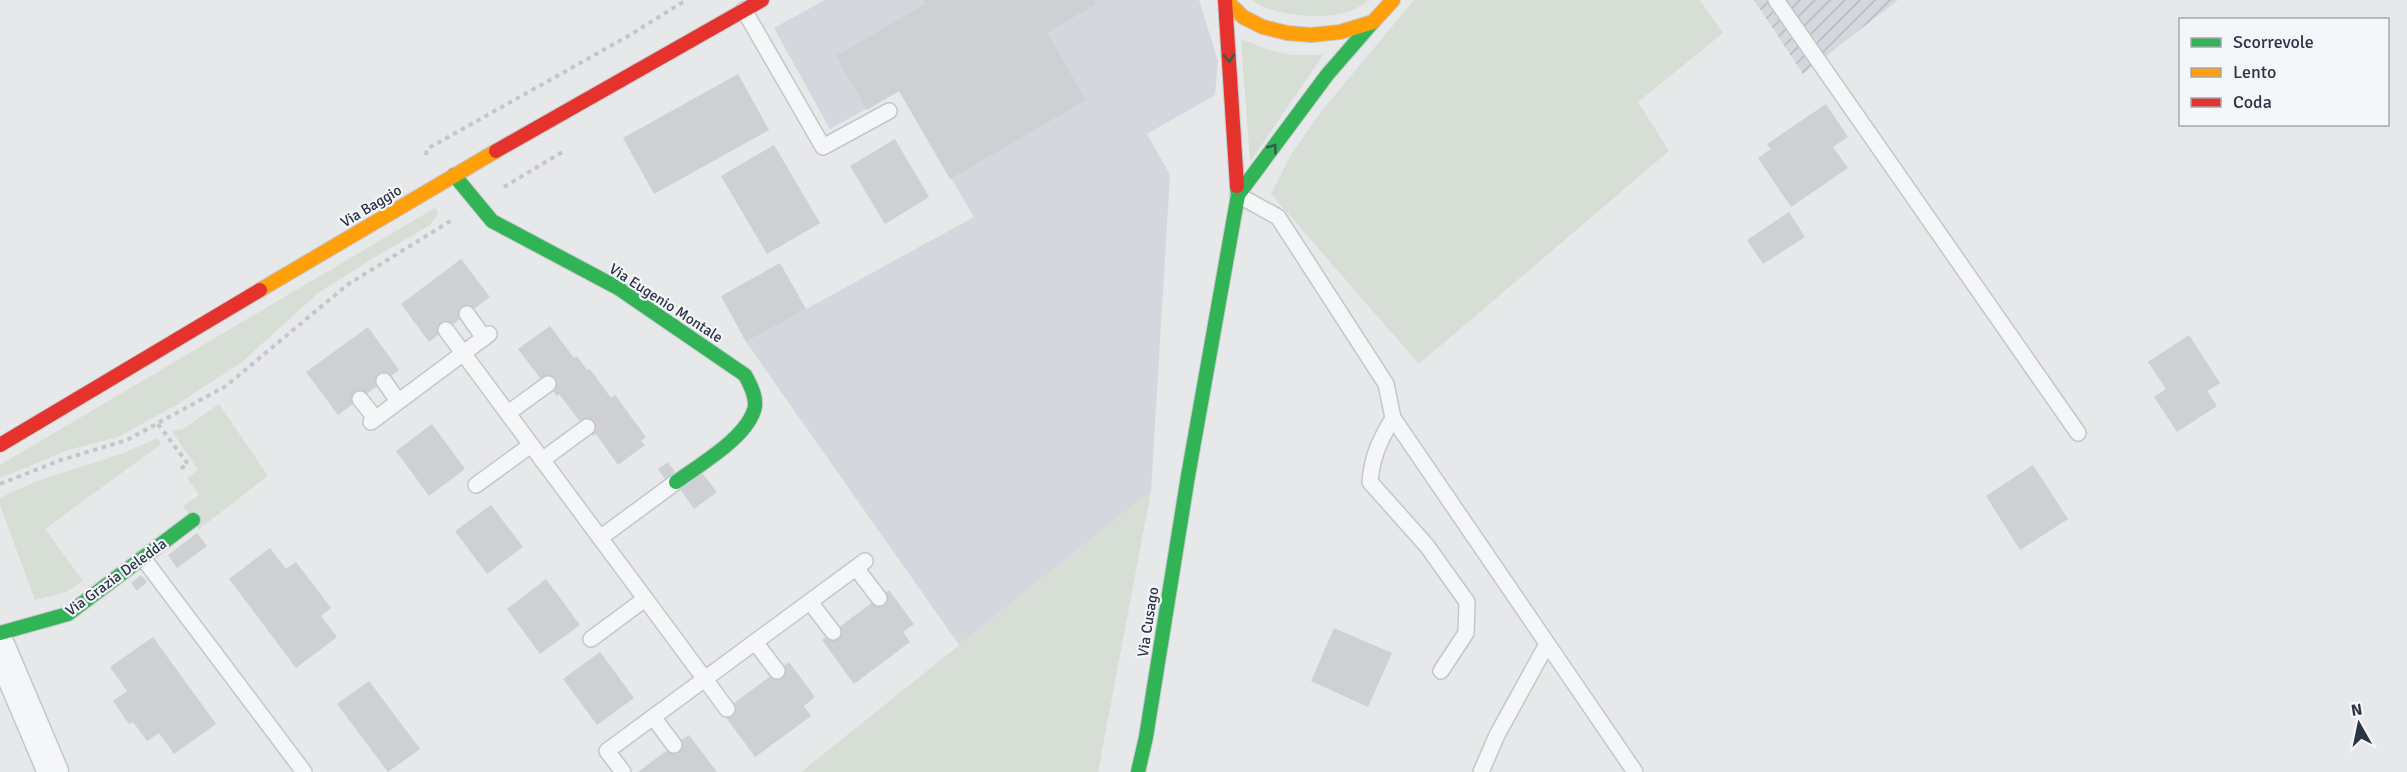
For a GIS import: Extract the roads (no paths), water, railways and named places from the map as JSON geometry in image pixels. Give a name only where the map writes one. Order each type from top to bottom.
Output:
[{"type":"street","name":"Via Baggio","points":[[0,446],[454,175],[762,0]]},
{"type":"street","points":[[1225,0],[1244,17],[1263,27],[1287,33],[1311,35],[1340,32],[1373,22]]},
{"type":"street","points":[[1225,0],[1238,195]]},
{"type":"street","points":[[1238,195],[1328,75],[1393,0]]},
{"type":"street","name":"Via Eugenio Montale","points":[[454,175],[492,221],[618,288],[745,375],[753,390],[755,407],[749,423],[676,482]]},
{"type":"street","name":"Via Cusago","points":[[1138,772],[1146,737],[1188,476],[1238,195]]},
{"type":"street","name":"Via Grazia Deledda","points":[[0,633],[68,614],[193,520]]},
{"type":"street","points":[[0,647],[53,772]]},
{"type":"lane","points":[[1776,0],[2078,433]]},
{"type":"lane","points":[[744,10],[823,147],[889,111]]},
{"type":"lane","points":[[1238,195],[1278,217],[1386,384],[1393,418],[1635,772]]},
{"type":"lane","points":[[360,399],[373,420],[486,336],[467,314]]},
{"type":"lane","points":[[446,330],[726,709]]},
{"type":"lane","points":[[384,381],[398,401]]},
{"type":"lane","points":[[508,413],[548,384]]},
{"type":"lane","points":[[1393,418],[1371,462],[1370,482],[1427,546],[1467,602],[1466,633],[1441,671]]},
{"type":"lane","points":[[542,460],[587,427]]},
{"type":"lane","points":[[476,485],[531,445]]},
{"type":"lane","points":[[600,538],[676,482]]},
{"type":"lane","points":[[143,558],[304,772]]},
{"type":"lane","points":[[623,772],[607,751],[861,564],[879,598]]},
{"type":"lane","points":[[591,639],[645,599]]},
{"type":"lane","points":[[810,602],[832,632]]},
{"type":"lane","points":[[755,642],[777,671]]},
{"type":"lane","points":[[1481,772],[1497,735],[1547,644]]},
{"type":"lane","points":[[653,717],[674,746]]}]
